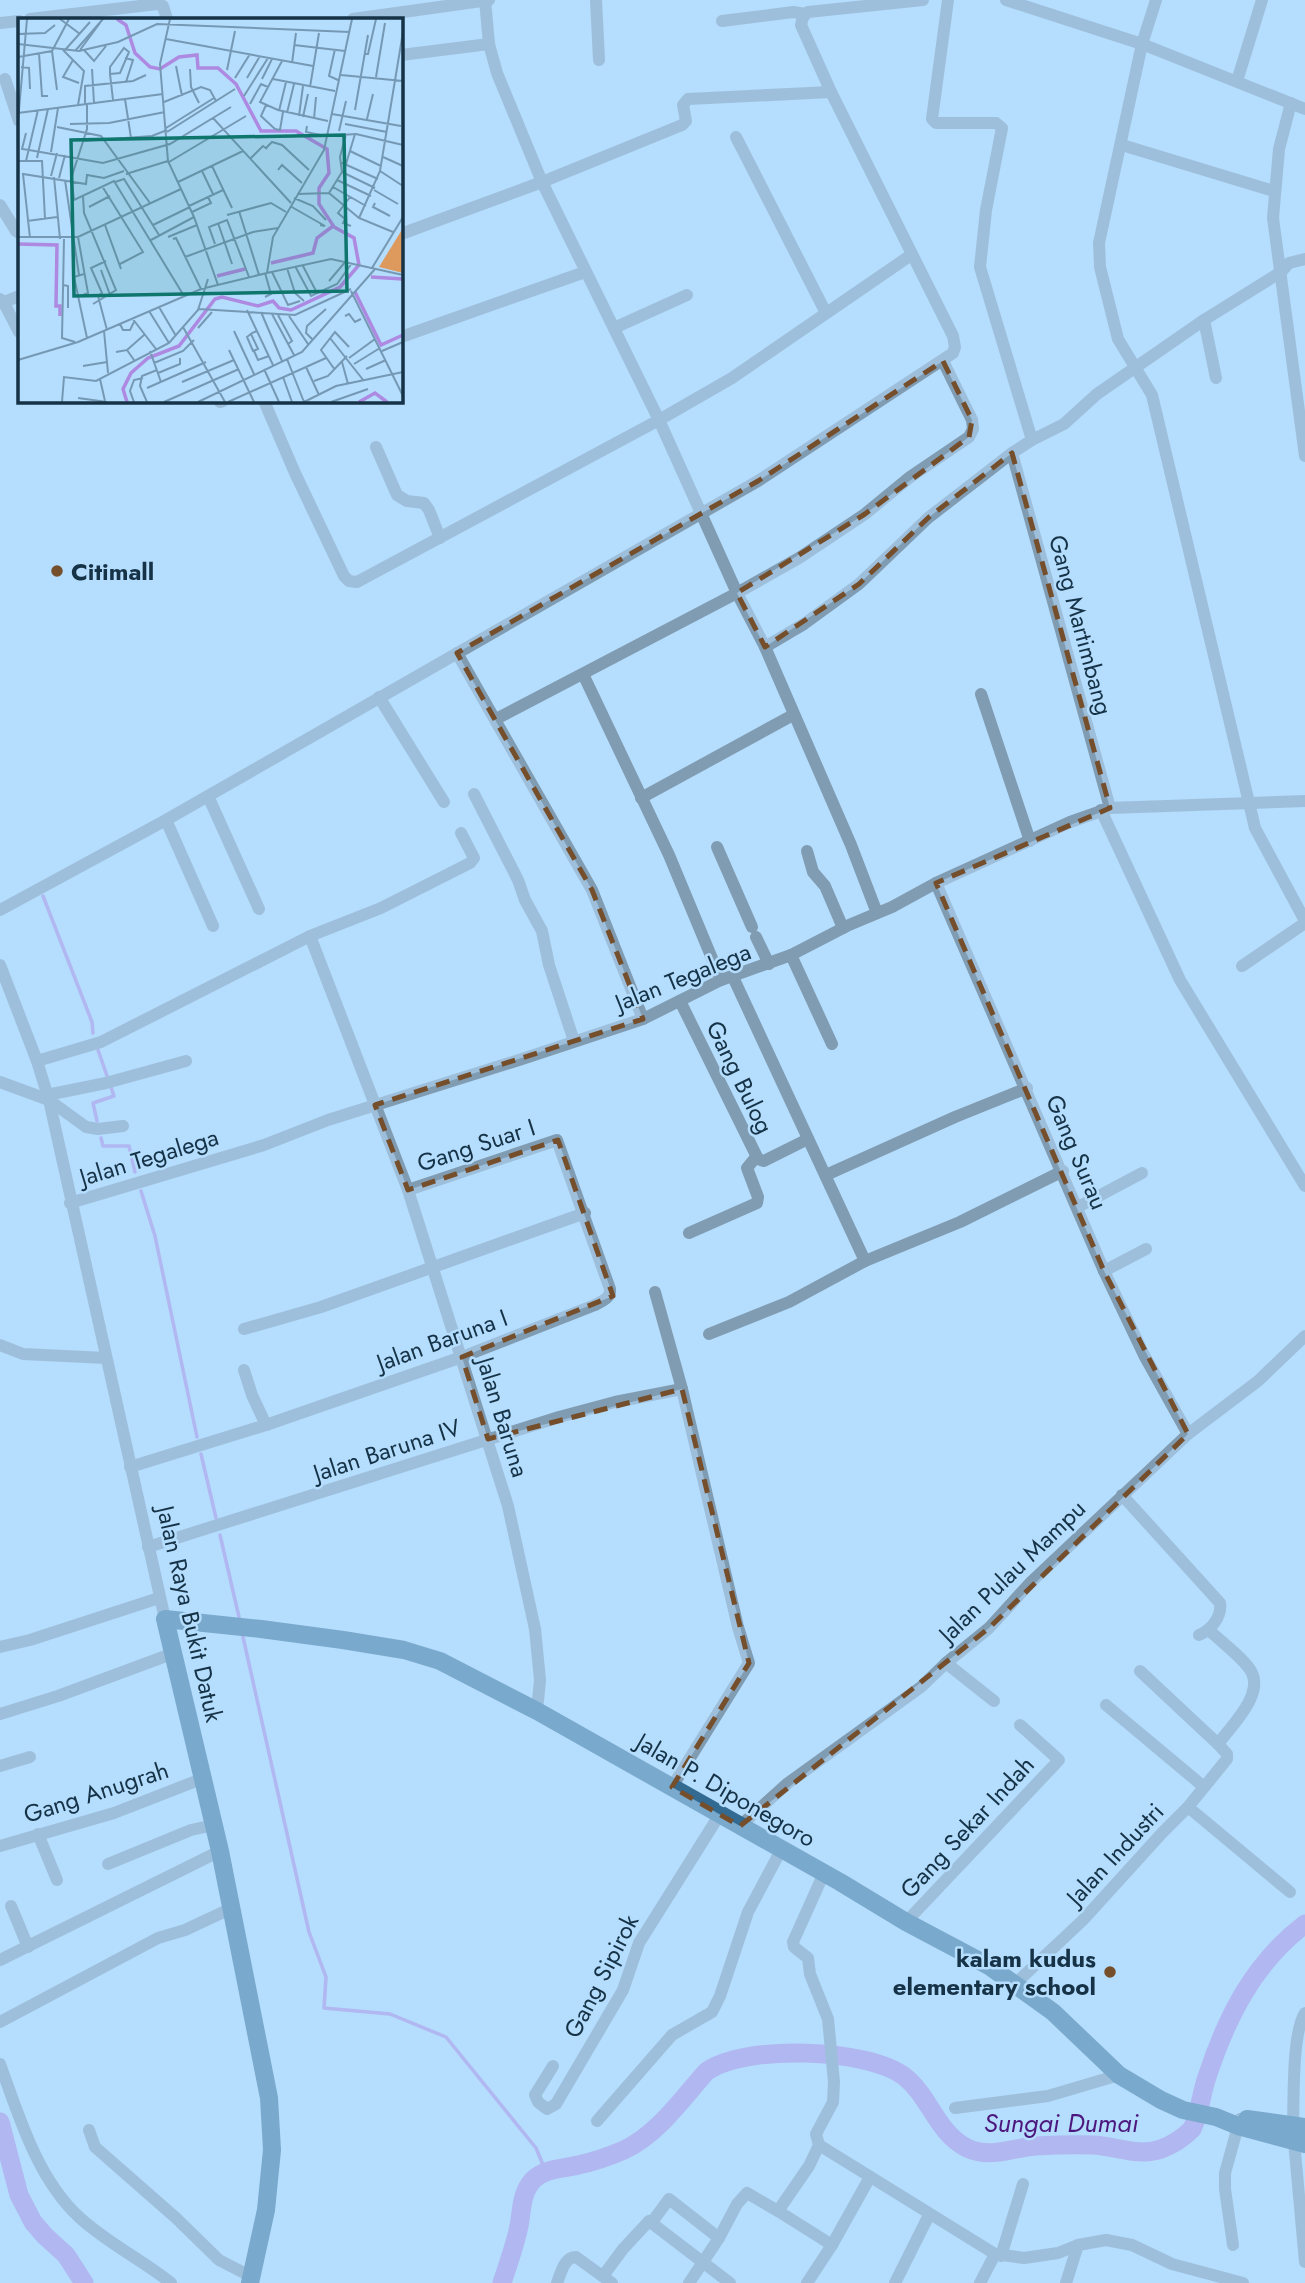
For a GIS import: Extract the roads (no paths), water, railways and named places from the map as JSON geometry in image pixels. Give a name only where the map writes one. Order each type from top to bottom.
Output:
[{"type":"main road","name":"Jalan P. Diponegoro","points":[[165,1619],[261,1629],[423,1655],[463,1671],[720,1814],[906,1922],[989,1966],[1053,2012],[1119,2075],[1168,2104],[1299,2134]]},
{"type":"main road","name":"Jalan Raya Bukit Datuk","points":[[165,1619],[220,1851],[269,2098],[271,2129],[266,2210],[251,2280]]},
{"type":"street","points":[[360,18],[486,0],[489,44],[497,73],[542,182],[659,420],[737,593],[765,647],[852,845],[877,914]]},
{"type":"street","points":[[596,0],[599,60]]},
{"type":"street","points":[[722,21],[923,0]]},
{"type":"street","points":[[948,0],[932,119],[936,124],[1002,125],[986,210],[980,267],[1031,440]]},
{"type":"street","points":[[1006,0],[1142,44],[1305,109]]},
{"type":"street","points":[[1156,0],[1142,44],[1099,243],[1099,256],[1118,339],[1147,386],[1155,407],[1255,828],[1305,922],[1241,966]]},
{"type":"street","points":[[1237,81],[1262,0]]},
{"type":"street","points":[[38,18],[157,4],[166,10],[167,18]]},
{"type":"street","points":[[0,910],[166,820],[758,481],[943,361],[954,351],[953,336],[831,92],[802,24],[805,14]]},
{"type":"street","points":[[0,23],[18,20]]},
{"type":"street","points":[[402,55],[489,44]]},
{"type":"street","points":[[2,80],[18,119]]},
{"type":"street","points":[[402,234],[542,182],[682,125],[686,121],[683,105],[688,99],[831,92]]},
{"type":"street","points":[[1290,103],[1279,149],[1273,218],[1305,456]]},
{"type":"street","points":[[736,137],[826,313]]},
{"type":"street","points":[[1122,145],[1274,191]]},
{"type":"street","points":[[0,205],[18,232]]},
{"type":"street","points":[[264,402],[346,579],[353,582],[362,580],[659,420],[732,377],[911,256]]},
{"type":"street","points":[[765,647],[804,624],[859,584],[928,518],[1012,453],[1064,424],[1097,394],[1204,320],[1281,272],[1289,263],[1305,259]]},
{"type":"street","points":[[402,337],[585,272]]},
{"type":"street","points":[[614,328],[687,295]]},
{"type":"street","points":[[18,296],[1,301],[18,330]]},
{"type":"street","points":[[1204,320],[1216,379]]},
{"type":"street","points":[[496,719],[799,558],[865,514],[910,477],[969,437],[973,429],[972,420],[943,361]]},
{"type":"street","points":[[376,447],[397,495],[407,501],[424,503],[440,538]]},
{"type":"street","name":"Gang Martimbang","points":[[1012,453],[1105,809],[1180,980],[1305,1186]]},
{"type":"street","points":[[457,653],[592,890],[643,1018]]},
{"type":"street","points":[[583,674],[727,979],[826,1175],[865,1261]]},
{"type":"street","points":[[981,694],[1030,841]]},
{"type":"street","points":[[379,697],[444,802]]},
{"type":"street","points":[[641,798],[793,715]]},
{"type":"street","points":[[474,794],[541,931],[549,965],[574,1041]]},
{"type":"street","points":[[208,796],[260,909]]},
{"type":"street","name":"Jalan Tegalega","points":[[70,1203],[273,1142],[328,1120],[643,1018],[727,979],[791,955],[936,883],[1070,822],[1105,809],[1305,801]]},
{"type":"street","points":[[166,820],[213,926]]},
{"type":"street","points":[[37,1061],[101,1042],[310,936],[404,897],[472,861],[474,858],[461,832]]},
{"type":"street","points":[[717,847],[769,964]]},
{"type":"street","points":[[807,850],[813,873],[825,886],[844,928]]},
{"type":"street","name":"Gang Surau","points":[[936,883],[1063,1171],[1104,1271],[1143,1355],[1188,1434]]},
{"type":"street","name":"Jalan Baruna","points":[[310,936],[408,1190],[513,1522],[527,1586],[539,1669],[537,1711]]},
{"type":"street","points":[[791,955],[832,1044]]},
{"type":"street","name":"Jalan Raya Bukit Datuk","points":[[0,965],[37,1061],[48,1098],[165,1619]]},
{"type":"street","name":"Gang Bulog","points":[[680,1000],[756,1157],[764,1161],[808,1139]]},
{"type":"street","points":[[48,1098],[186,1061]]},
{"type":"street","points":[[0,1083],[48,1098],[86,1127],[99,1129],[123,1126]]},
{"type":"street","points":[[826,1175],[1027,1088]]},
{"type":"street","name":"Gang Suar I","points":[[408,1190],[557,1140]]},
{"type":"street","name":"Jalan Baruna I","points":[[130,1467],[267,1425],[462,1356],[595,1305],[608,1297],[611,1289],[557,1140]]},
{"type":"street","points":[[689,1233],[757,1203],[758,1197],[747,1169],[756,1157]]},
{"type":"street","points":[[709,1334],[789,1302],[865,1261],[960,1222],[1063,1171]]},
{"type":"street","points":[[1078,1207],[1142,1173]]},
{"type":"street","points":[[244,1329],[321,1307],[585,1213]]},
{"type":"street","points":[[1104,1271],[1146,1249]]},
{"type":"street","points":[[654,1292],[682,1389],[749,1663],[672,1787]]},
{"type":"street","name":"Jalan Pulau Mampu","points":[[740,1826],[788,1783],[921,1686],[989,1628],[1031,1582],[1188,1434],[1258,1381],[1305,1336]]},
{"type":"street","points":[[0,1345],[23,1354],[106,1358]]},
{"type":"street","points":[[244,1370],[252,1395],[267,1425]]},
{"type":"street","name":"Jalan Baruna IV","points":[[148,1547],[488,1439],[615,1402],[682,1389]]},
{"type":"street","points":[[1122,1495],[1217,1599],[1220,1613],[1204,1633],[1250,1668],[1255,1688],[1249,1702],[1218,1744],[1140,1671]]},
{"type":"street","points":[[0,1647],[30,1640],[159,1598]]},
{"type":"street","points":[[0,1714],[58,1696],[174,1653]]},
{"type":"street","points":[[946,1663],[994,1701]]},
{"type":"street","points":[[1106,1706],[1204,1787]]},
{"type":"street","name":"Gang Sekar Indah","points":[[906,1922],[1059,1760],[1020,1725]]},
{"type":"street","name":"Jalan Industri","points":[[1014,1985],[1083,1920],[1188,1807],[1228,1756],[1218,1744]]},
{"type":"street","points":[[0,1766],[30,1757]]},
{"type":"street","name":"Gang Anugrah","points":[[0,1846],[114,1813],[204,1778]]},
{"type":"street","points":[[1188,1807],[1290,1892]]},
{"type":"street","name":"Gang Sipirok","points":[[553,2066],[535,2095],[538,2102],[547,2109],[556,2104],[623,1990],[639,1943],[720,1814]]},
{"type":"street","points":[[108,1864],[191,1830],[214,1825]]},
{"type":"street","points":[[38,1834],[57,1880]]},
{"type":"street","points":[[597,2121],[672,2035],[712,2012],[720,1996],[748,1912],[781,1850]]},
{"type":"street","points":[[0,1960],[220,1851]]},
{"type":"street","points":[[778,2211],[809,2166],[819,2145],[816,2134],[833,2102],[834,2082],[827,2016],[810,1974],[808,1958],[794,1947],[793,1942],[824,1873]]},
{"type":"street","points":[[12,1906],[28,1947]]},
{"type":"street","points":[[0,2022],[158,1938],[185,1930],[232,1908]]},
{"type":"street","points":[[1305,2013],[1300,2022],[1296,2058],[1305,2262]]},
{"type":"street","points":[[0,2064],[47,2178],[61,2196],[78,2216],[105,2238],[147,2263],[171,2283]]},
{"type":"street","points":[[955,2108],[1048,2096],[1119,2075]]},
{"type":"street","points":[[1231,2120],[1225,2189],[1233,2245]]},
{"type":"street","points":[[89,2130],[95,2147],[219,2260],[251,2280]]},
{"type":"street","points":[[819,2145],[998,2255],[1036,2257],[1106,2240],[1132,2245],[1172,2264],[1243,2283]]},
{"type":"street","points":[[807,2283],[870,2177]]},
{"type":"street","points":[[980,2283],[998,2255],[1023,2184]]},
{"type":"street","points":[[689,2283],[719,2238],[737,2204],[747,2193],[832,2245]]},
{"type":"street","points":[[557,2283],[567,2260],[572,2257],[608,2280],[623,2249],[649,2221],[652,2222],[669,2199],[719,2238]]},
{"type":"street","points":[[895,2283],[929,2215]]},
{"type":"street","points":[[652,2222],[701,2263],[730,2283]]},
{"type":"street","points":[[1066,2283],[1078,2245]]},
{"type":"waterway","points":[[43,896],[92,1022],[93,1033]]},
{"type":"waterway","points":[[97,1121],[93,1103],[114,1096],[98,1050]]},
{"type":"waterway","points":[[101,1138],[103,1146],[129,1146],[135,1172]]},
{"type":"waterway","points":[[141,1191],[155,1236],[197,1437]]},
{"type":"waterway","points":[[201,1454],[216,1518]]},
{"type":"waterway","points":[[220,1535],[239,1617]]},
{"type":"waterway","points":[[243,1637],[309,1932],[326,1977],[324,2008],[390,2014],[446,2037],[536,2148],[546,2172]]},
{"type":"waterway","name":"Sungai Dumai","points":[[502,2283],[517,2233],[524,2196],[533,2180],[549,2171],[595,2161],[624,2150],[648,2135],[706,2072],[724,2063],[748,2057],[806,2053],[836,2055],[887,2067],[914,2085],[941,2124],[957,2141],[967,2148],[984,2153],[1064,2145],[1093,2145],[1144,2152],[1165,2147],[1192,2129],[1215,2055],[1244,1992],[1271,1956],[1305,1924]]},
{"type":"waterway","name":"Sungai Dumai","points":[[0,2122],[19,2195],[33,2222],[66,2255],[84,2283]]},
{"type":"place","name":"Citimall","points":[[57,571]]},
{"type":"place","name":"kalam kudus elementary school","points":[[1110,1972]]}]
